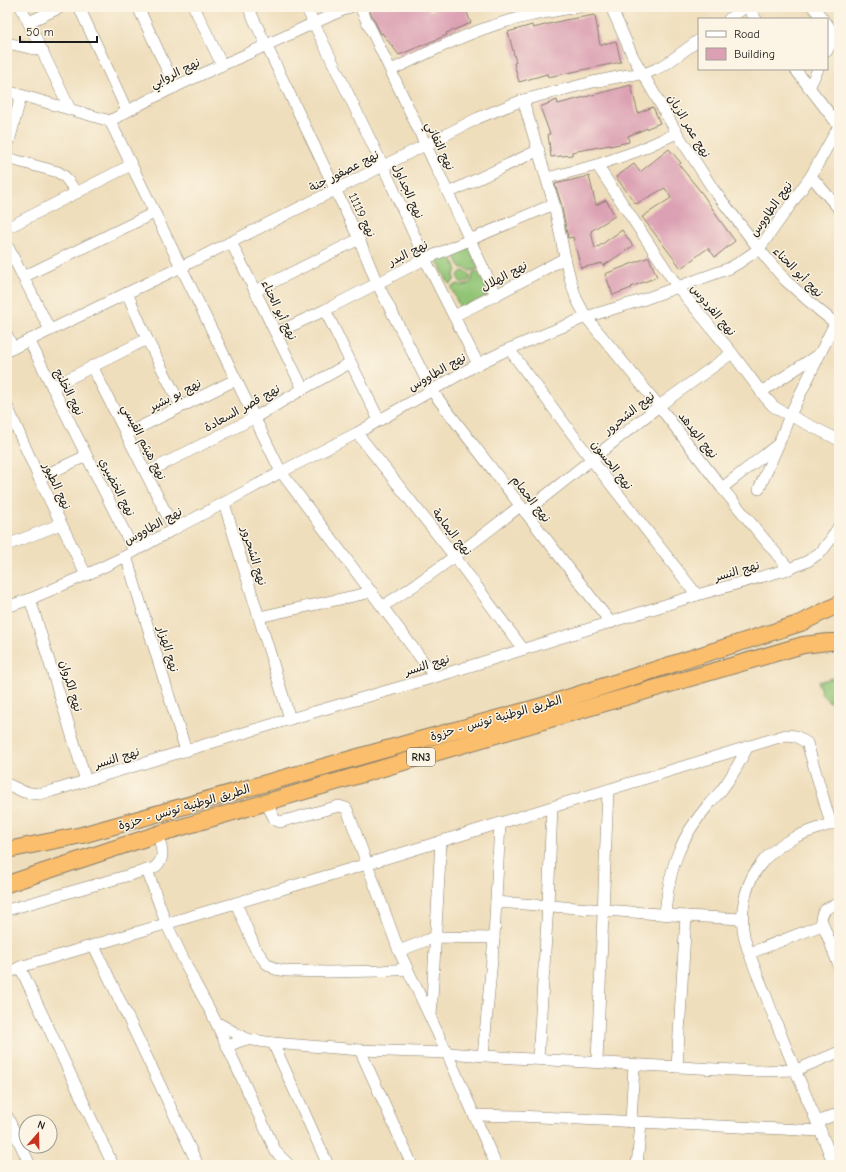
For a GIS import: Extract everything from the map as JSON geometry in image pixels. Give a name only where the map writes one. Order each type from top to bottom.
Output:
[{"type":"highway","name":"الطريق الوطنية تونس - حزوة","points":[[7,850],[82,836],[539,707],[801,622],[839,604]]},
{"type":"highway","points":[[801,622],[839,616]]},
{"type":"highway","points":[[803,645],[839,634]]},
{"type":"highway","name":"الطريق الوطنية تونس - حزوة","points":[[7,884],[158,834],[803,645],[839,642]]},
{"type":"street","points":[[21,7],[70,109]]},
{"type":"street","points":[[29,22],[42,11],[61,7]]},
{"type":"street","points":[[79,7],[127,111]]},
{"type":"street","points":[[138,7],[175,87]]},
{"type":"street","points":[[194,7],[222,65]]},
{"type":"street","name":"نهج 11119","points":[[248,7],[336,190],[378,283],[432,391]]},
{"type":"street","name":"نهج الجداول","points":[[306,7],[383,166],[424,259],[478,364]]},
{"type":"street","name":"نهج الروابي","points":[[110,121],[175,87],[313,22],[350,7]]},
{"type":"street","name":"نهج التفاني","points":[[360,7],[496,295]]},
{"type":"street","points":[[391,70],[488,27],[536,15],[579,7]]},
{"type":"street","name":"نهج عمر الزيان","points":[[611,7],[633,57],[677,133],[713,189],[759,249]]},
{"type":"street","points":[[730,18],[746,7],[755,18]]},
{"type":"street","points":[[813,7],[822,18]]},
{"type":"street","points":[[828,25],[834,34],[828,50]]},
{"type":"street","name":"نهج عصفور جنة","points":[[10,349],[181,267],[478,118],[523,100],[593,82],[628,75],[644,74],[666,64],[698,41]]},
{"type":"street","points":[[7,43],[43,52]]},
{"type":"street","points":[[796,70],[839,126]]},
{"type":"street","points":[[810,88],[818,70]]},
{"type":"street","points":[[7,91],[110,121],[281,472],[435,677]]},
{"type":"street","points":[[7,149],[21,96]]},
{"type":"street","name":"نهج الهدهد","points":[[523,100],[554,204],[571,282],[576,298],[586,317],[659,406],[722,488],[789,569]]},
{"type":"street","name":"نهج الطاووس","points":[[7,607],[28,600],[86,575],[130,553],[357,433],[478,364],[509,349],[586,317],[642,300],[730,268],[759,249],[811,176],[839,126]]},
{"type":"street","points":[[547,178],[597,165],[637,151],[677,133]]},
{"type":"street","points":[[448,193],[538,150]]},
{"type":"street","points":[[7,158],[58,172],[65,177],[77,193]]},
{"type":"street","points":[[7,228],[131,165]]},
{"type":"street","name":"نهج الفردوس","points":[[597,165],[677,286],[773,406],[839,440]]},
{"type":"street","points":[[811,176],[839,208]]},
{"type":"street","name":"نهج البدر","points":[[276,333],[424,259],[554,204]]},
{"type":"street","points":[[23,277],[154,213]]},
{"type":"street","points":[[255,291],[359,239]]},
{"type":"street","name":"نهج أبو الحناء","points":[[231,242],[304,389]]},
{"type":"street","points":[[7,245],[50,330]]},
{"type":"street","name":"نهج أبو الحناء","points":[[759,249],[785,280],[837,325]]},
{"type":"street","name":"نهج الهلال","points":[[454,316],[565,258]]},
{"type":"street","points":[[127,292],[147,339],[181,406]]},
{"type":"street","points":[[324,310],[379,420]]},
{"type":"street","points":[[759,489],[790,415],[820,353],[837,325]]},
{"type":"street","points":[[7,335],[10,349]]},
{"type":"street","points":[[52,386],[147,339]]},
{"type":"street","name":"نهج الخلنج","points":[[29,340],[86,456]]},
{"type":"street","name":"نهج الحسون","points":[[509,349],[591,459],[697,595]]},
{"type":"street","name":"نهج الشحرور","points":[[383,606],[403,594],[523,509],[732,353]]},
{"type":"street","points":[[761,392],[820,353]]},
{"type":"street","name":"نهج قصر السعادة","points":[[146,474],[254,418],[350,364]]},
{"type":"street","name":"نهج هيثم القيسي","points":[[92,366],[174,529]]},
{"type":"street","name":"نهج بو بشير","points":[[126,434],[235,380]]},
{"type":"street","name":"نهج الحمام","points":[[432,391],[611,623]]},
{"type":"street","name":"نهج الطيور","points":[[7,406],[38,478],[86,575]]},
{"type":"street","name":"نهج اليمامة","points":[[357,433],[455,557],[522,649]]},
{"type":"street","points":[[722,488],[779,443]]},
{"type":"street","points":[[38,478],[86,456]]},
{"type":"street","name":"نهج الخضيري","points":[[86,456],[130,553]]},
{"type":"street","name":"نهج الشحرور","points":[[224,503],[290,719]]},
{"type":"street","points":[[7,545],[61,524]]},
{"type":"street","name":"نهج النسر","points":[[7,784],[24,792],[38,794],[86,781],[435,677],[697,595],[789,569],[808,561],[822,551],[832,539],[839,526]]},
{"type":"street","name":"نهج الهزار","points":[[130,553],[186,750]]},
{"type":"street","points":[[259,617],[372,592]]},
{"type":"street","points":[[7,615],[28,600]]},
{"type":"street","name":"نهج الكروان","points":[[28,600],[86,781]]},
{"type":"street","points":[[7,974],[20,967],[367,864],[748,746],[786,735],[796,736],[807,743],[835,823],[794,837],[777,847],[766,857],[748,884],[743,905],[742,919],[744,936],[750,953],[774,1017],[834,1165]]},
{"type":"street","points":[[665,914],[667,888],[679,850],[697,820],[708,805],[724,788],[737,768],[748,746]]},
{"type":"street","points":[[597,1062],[608,790]]},
{"type":"street","points":[[266,802],[275,820],[280,822],[339,806],[346,808],[399,951],[447,1053],[496,1165]]},
{"type":"street","points":[[538,1059],[548,905],[552,807]]},
{"type":"street","points":[[483,1056],[494,938],[500,823]]},
{"type":"street","points":[[7,910],[154,868],[159,864],[162,857],[158,834]]},
{"type":"street","points":[[431,1019],[441,841]]},
{"type":"street","points":[[147,870],[166,923],[216,1022],[276,1152],[288,1165]]},
{"type":"street","points":[[496,902],[742,919]]},
{"type":"street","points":[[236,903],[255,948],[266,963],[276,969],[287,971],[329,972],[407,969]]},
{"type":"street","points":[[839,904],[825,910],[821,919],[822,925],[839,966]]},
{"type":"street","points":[[677,1067],[686,916]]},
{"type":"street","points":[[750,953],[822,925]]},
{"type":"street","points":[[399,951],[435,937],[494,938]]},
{"type":"street","points":[[94,946],[198,1165]]},
{"type":"street","points":[[20,967],[113,1165]]},
{"type":"street","points":[[216,1022],[246,1039],[273,1043],[360,1050],[447,1053],[753,1071],[796,1070],[839,1052]]},
{"type":"street","points":[[228,1047],[246,1039]]},
{"type":"street","points":[[273,1043],[328,1165]]},
{"type":"street","points":[[360,1050],[412,1165]]},
{"type":"street","points":[[634,1065],[637,1165]]},
{"type":"street","points":[[474,1115],[519,1116],[636,1123],[819,1127],[839,1113]]},
{"type":"street","points":[[7,1116],[30,1165]]},
{"type":"green space","points":[[469,245],[478,269],[470,271],[466,268],[461,268],[452,251]]},
{"type":"green space","points":[[450,252],[457,270],[454,275],[454,281],[449,284],[435,257]]},
{"type":"green space","points":[[462,271],[466,271],[470,277],[466,283],[462,283],[458,279],[458,275]]},
{"type":"green space","points":[[479,272],[491,294],[460,308],[451,287],[458,284],[469,284],[472,280],[473,273]]},
{"type":"green space","points":[[839,676],[839,710],[822,695],[818,682]]},
{"type":"building","points":[[371,7],[427,7],[430,11],[440,7],[465,7],[471,23],[446,33],[447,35],[399,55],[382,33],[381,34],[370,12]]},
{"type":"building","points":[[595,15],[600,45],[616,41],[621,62],[548,77],[547,74],[519,82],[514,63],[516,62],[508,32],[532,25],[533,28],[565,20]]},
{"type":"building","points":[[631,85],[638,113],[653,107],[660,123],[628,136],[629,142],[572,152],[572,155],[551,157],[548,134],[550,134],[540,107],[557,100],[558,104]]},
{"type":"building","points":[[669,149],[681,163],[679,165],[701,192],[735,241],[715,257],[708,248],[681,268],[642,217],[671,198],[665,188],[636,204],[616,177],[634,164],[640,172]]},
{"type":"building","points":[[589,176],[596,205],[606,200],[615,216],[591,231],[595,249],[622,230],[633,246],[603,266],[602,263],[581,268],[573,237],[568,238],[561,203],[555,184]]},
{"type":"building","points":[[649,257],[657,277],[613,295],[605,274]]}]
